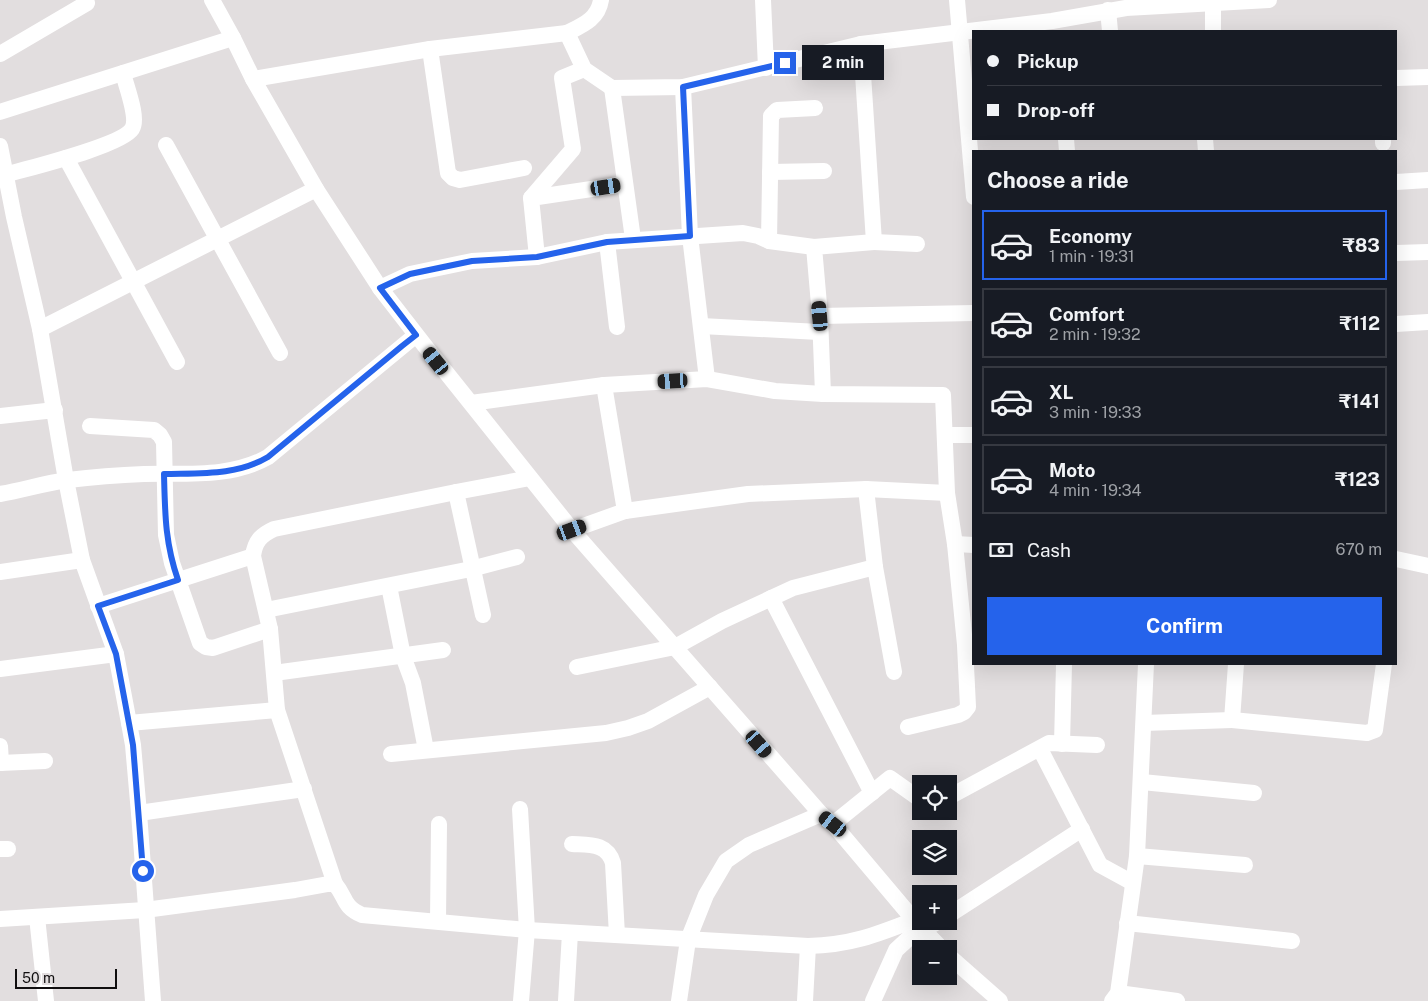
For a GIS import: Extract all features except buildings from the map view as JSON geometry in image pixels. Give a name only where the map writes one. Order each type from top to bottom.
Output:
[{"type":"street","points":[[212,0],[234,38],[253,79],[316,189],[380,288],[572,530],[912,917]]},
{"type":"street","points":[[253,79],[430,49],[567,33],[591,20],[599,10],[601,0]]},
{"type":"street","points":[[763,0],[766,68]]},
{"type":"street","points":[[957,0],[972,175]]},
{"type":"street","points":[[990,30],[1053,26],[1126,4],[1269,0]]},
{"type":"street","points":[[1212,3],[1213,30]]},
{"type":"street","points":[[0,54],[87,4]]},
{"type":"street","points":[[1108,10],[1110,30]]},
{"type":"street","points":[[567,33],[584,69],[612,88],[683,87],[861,44],[972,31]]},
{"type":"street","points":[[0,112],[234,38]]},
{"type":"street","points":[[861,44],[874,242]]},
{"type":"street","points":[[430,49],[448,173],[453,178],[460,180],[524,168]]},
{"type":"street","points":[[537,257],[530,198],[573,149],[562,78],[584,69]]},
{"type":"street","points":[[6,174],[66,158],[117,140],[132,129],[134,121],[133,109],[122,73]]},
{"type":"street","points":[[1397,78],[1428,77]]},
{"type":"street","points":[[683,87],[690,236],[707,379]]},
{"type":"street","points":[[612,88],[633,239]]},
{"type":"street","points":[[769,242],[771,116],[777,110],[815,108]]},
{"type":"street","points":[[166,145],[280,352]]},
{"type":"street","points":[[0,146],[6,174],[7,219],[40,329],[82,560],[116,654],[133,745],[153,1001]]},
{"type":"street","points":[[66,158],[176,362]]},
{"type":"street","points":[[770,172],[824,171]]},
{"type":"street","points":[[1397,182],[1428,180]]},
{"type":"street","points":[[530,198],[626,184]]},
{"type":"street","points":[[40,329],[316,189]]},
{"type":"street","points":[[380,288],[410,274],[472,261],[537,257],[607,242],[633,239],[743,233],[758,236],[769,242],[814,247],[874,242],[917,244]]},
{"type":"street","points":[[607,242],[617,327]]},
{"type":"street","points":[[814,247],[823,394]]},
{"type":"street","points":[[1397,253],[1428,252]]},
{"type":"street","points":[[701,326],[820,324],[972,313]]},
{"type":"street","points":[[1397,324],[1428,322]]},
{"type":"street","points":[[0,494],[66,480],[143,474],[221,472],[238,470],[256,464],[268,457],[416,335]]},
{"type":"street","points":[[471,403],[604,385],[707,379],[775,391],[823,394],[944,395],[947,493],[969,645],[968,707],[958,715],[908,727]]},
{"type":"street","points":[[604,385],[625,511]]},
{"type":"street","points":[[0,416],[55,410]]},
{"type":"street","points":[[90,426],[154,430],[164,442],[166,535],[172,564],[200,643],[206,647],[213,648],[270,629]]},
{"type":"street","points":[[946,435],[972,435]]},
{"type":"street","points":[[530,478],[274,529],[258,539],[254,546],[253,556],[270,629],[277,710],[335,884],[346,904],[352,910],[362,915],[527,930],[808,946],[851,942],[912,927]]},
{"type":"street","points":[[866,489],[875,567],[894,672]]},
{"type":"street","points":[[572,530],[625,511],[748,494],[866,489],[947,493]]},
{"type":"street","points":[[456,492],[471,569],[483,615]]},
{"type":"street","points":[[955,544],[972,545]]},
{"type":"street","points":[[98,606],[253,556]]},
{"type":"street","points":[[266,610],[517,558]]},
{"type":"street","points":[[1397,559],[1428,566]]},
{"type":"street","points":[[0,572],[82,560]]},
{"type":"street","points":[[577,667],[674,647],[702,631],[793,588],[875,567]]},
{"type":"street","points":[[389,586],[403,656],[414,690],[426,750]]},
{"type":"street","points":[[771,598],[872,792]]},
{"type":"street","points":[[274,673],[443,650]]},
{"type":"street","points":[[0,669],[116,654]]},
{"type":"street","points":[[1062,744],[1064,665]]},
{"type":"street","points":[[1146,665],[1142,782],[1137,856],[1115,997],[1177,1001]]},
{"type":"street","points":[[1232,720],[1236,665]]},
{"type":"street","points":[[1144,723],[1232,720],[1372,732],[1375,730],[1384,665]]},
{"type":"street","points":[[391,754],[621,730],[648,721],[710,687]]},
{"type":"street","points":[[129,723],[277,710]]},
{"type":"street","points":[[957,793],[1049,743],[1097,745]]},
{"type":"street","points":[[0,746],[0,763],[45,760]]},
{"type":"street","points":[[1040,749],[1100,865],[1133,883]]},
{"type":"street","points":[[679,1001],[688,940],[706,895],[726,861],[749,845],[827,819],[872,792],[890,778],[912,794]]},
{"type":"street","points":[[1142,782],[1254,793]]},
{"type":"street","points":[[139,813],[304,789]]},
{"type":"street","points":[[520,809],[527,930],[521,1001]]},
{"type":"street","points":[[438,921],[439,824]]},
{"type":"street","points":[[957,910],[1082,828]]},
{"type":"street","points":[[572,844],[603,848],[611,854],[617,935]]},
{"type":"street","points":[[1137,856],[1245,865]]},
{"type":"street","points":[[0,919],[145,910],[335,884]]},
{"type":"street","points":[[37,917],[46,1001]]},
{"type":"street","points":[[1127,923],[1292,942]]},
{"type":"street","points":[[873,1001],[896,950],[915,930]]},
{"type":"street","points":[[924,930],[933,940]]},
{"type":"street","points":[[566,1001],[570,932]]},
{"type":"street","points":[[805,1001],[808,946]]},
{"type":"street","points":[[957,963],[1000,1001]]},
{"type":"route","points":[[143,871],[133,745],[116,654],[98,606],[178,580],[172,564],[166,535],[164,474],[221,472],[238,470],[256,464],[268,457],[416,335],[380,288],[392,281],[410,274],[472,261],[537,257],[607,242],[633,239],[690,236],[683,87],[785,63]]}]
